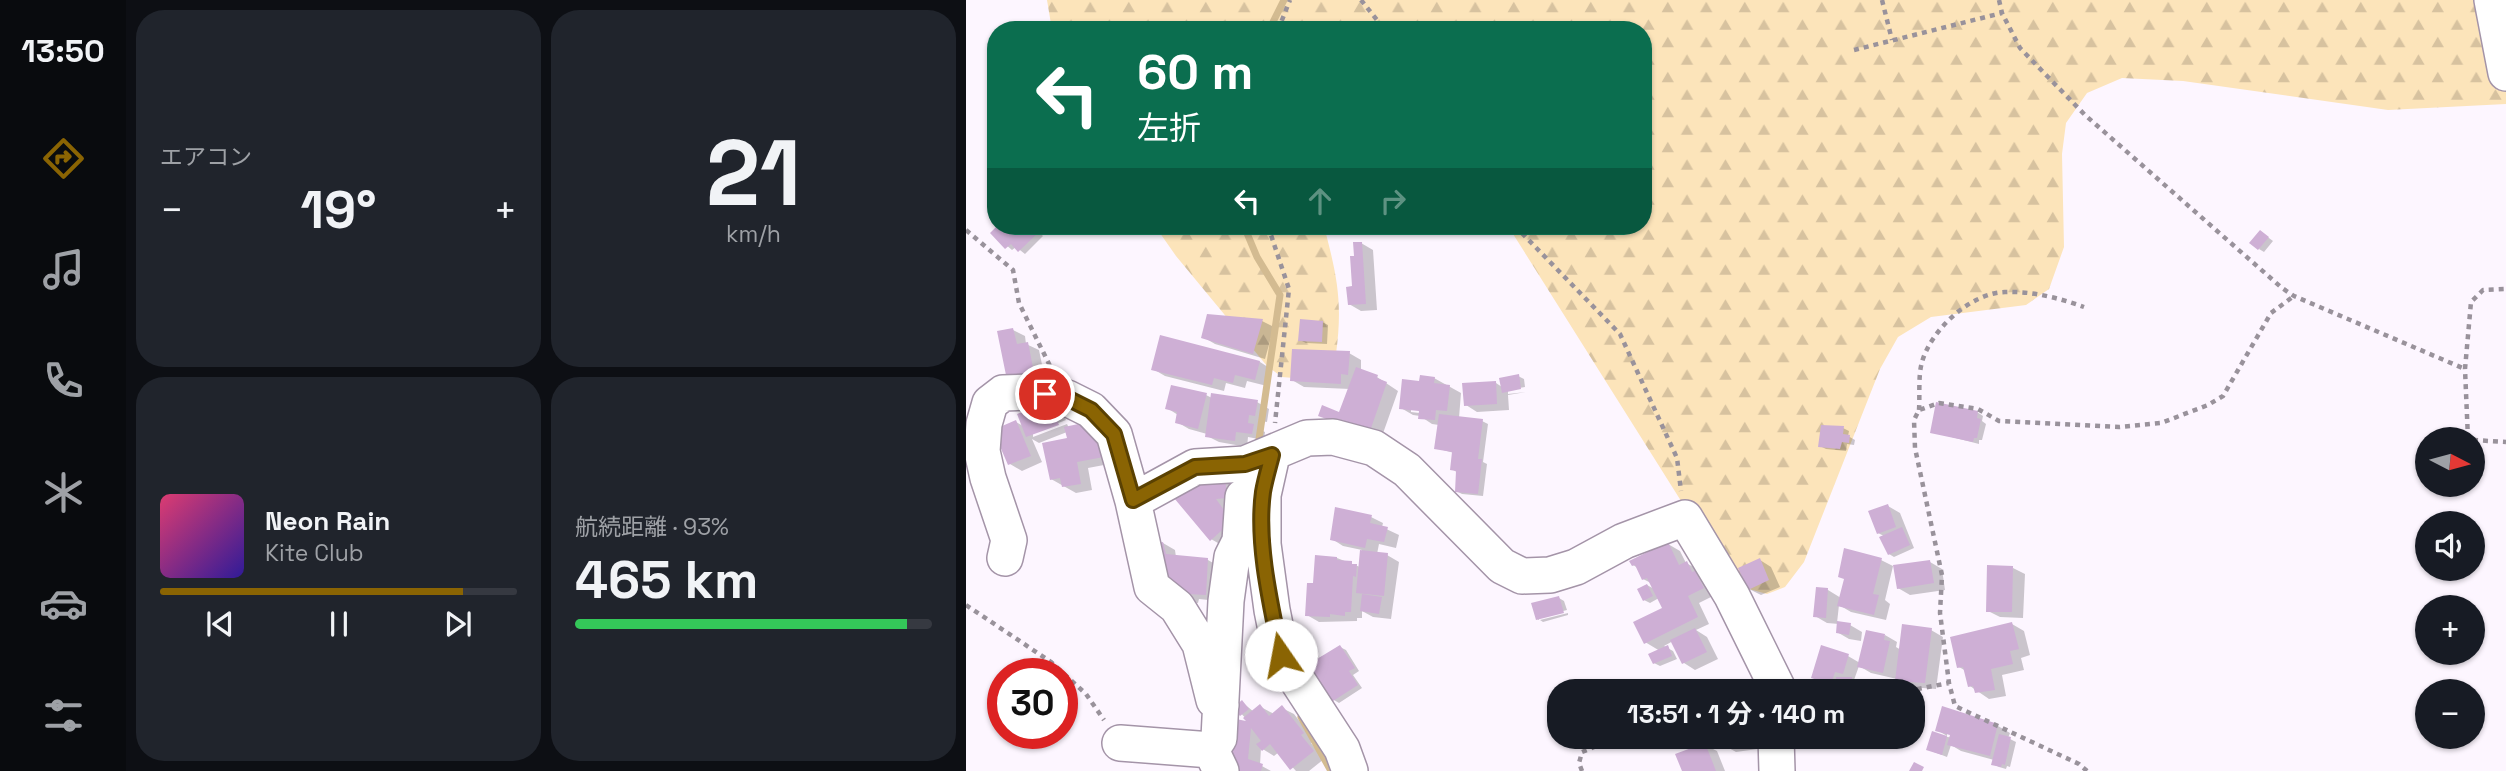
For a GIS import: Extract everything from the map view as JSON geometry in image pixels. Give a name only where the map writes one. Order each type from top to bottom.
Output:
[{"type":"street","points":[[2492,0],[2506,73]]},
{"type":"street","points":[[1005,558],[1009,540],[982,451],[984,424],[990,404],[1003,393],[1031,392],[1067,398],[1091,410],[1114,434],[1133,500],[1152,587],[1177,607],[1200,644],[1214,700],[1221,705]]},
{"type":"street","points":[[1133,500],[1195,467],[1259,459],[1307,438],[1333,437],[1374,448],[1407,470],[1502,566],[1522,576],[1550,575],[1576,568],[1624,541],[1685,517],[1732,596],[1771,679]]},
{"type":"street","points":[[1120,743],[1216,760],[1226,601],[1232,557],[1240,541],[1259,459]]},
{"type":"street","points":[[1259,459],[1263,495],[1263,544],[1281,655],[1342,750],[1350,771]]},
{"type":"street","points":[[1776,749],[1777,771]]},
{"type":"path","points":[[1282,21],[1290,0]]},
{"type":"path","points":[[1361,0],[1378,21]]},
{"type":"path","points":[[1882,0],[1892,40]]},
{"type":"path","points":[[1999,0],[2001,13],[2021,48],[2085,115],[2294,296],[2465,369]]},
{"type":"path","points":[[1854,50],[2001,13]]},
{"type":"path","points":[[966,230],[1013,270],[1019,303],[1059,387],[1060,397]]},
{"type":"path","points":[[1259,459],[1289,289],[1271,235]]},
{"type":"path","points":[[1524,235],[1620,334],[1677,458],[1685,517]]},
{"type":"path","points":[[2469,427],[2465,369],[2471,302],[2483,290],[2506,289]]},
{"type":"path","points":[[2084,307],[2058,298],[2002,292],[1962,308],[1939,329],[1922,362],[1919,410],[1914,420],[1915,448],[1942,575],[1940,613],[1949,683],[1955,706],[2078,764],[2087,771]]},
{"type":"path","points":[[1919,410],[1939,403],[1978,410],[1999,421],[2119,426],[2161,423],[2208,405],[2223,396],[2271,313],[2294,296]]},
{"type":"path","points":[[2485,441],[2506,442]]},
{"type":"path","points":[[966,605],[1051,662],[1086,694],[1120,743]]},
{"type":"path","points":[[1925,688],[1949,683]]},
{"type":"path","points":[[1582,771],[1579,763],[1582,752],[1589,749]]},
{"type":"green space","points":[[1047,0],[2506,0],[2506,104],[2388,110],[2183,81],[2122,78],[2087,93],[2066,123],[2062,154],[2064,247],[2049,289],[2026,305],[1931,317],[1898,337],[1880,369],[1804,562],[1785,587],[1767,594],[1749,589],[1736,577],[1688,512],[1514,235],[1652,235],[1652,21],[1050,21]]},
{"type":"green space","points":[[1161,235],[1326,235],[1337,289],[1339,319],[1336,354],[1305,379],[1282,377],[1267,366]]},
{"type":"building","points":[[2260,230],[2269,237],[2258,250],[2249,243]]},
{"type":"building","points":[[992,235],[1036,235],[1018,252],[1011,244],[1005,249]]},
{"type":"building","points":[[1353,242],[1362,242],[1366,304],[1348,305],[1346,287],[1352,286],[1350,256],[1354,256]]},
{"type":"building","points":[[1207,314],[1263,319],[1253,354],[1201,338]]},
{"type":"building","points":[[1300,319],[1323,321],[1322,342],[1298,341]]},
{"type":"building","points":[[1013,328],[1017,344],[1028,342],[1035,378],[1007,380],[997,331]]},
{"type":"building","points":[[1160,335],[1260,361],[1255,380],[1235,375],[1233,383],[1214,378],[1212,385],[1151,370]]},
{"type":"building","points":[[1292,349],[1350,351],[1348,375],[1341,374],[1341,384],[1290,381]]},
{"type":"building","points":[[1356,367],[1378,375],[1377,378],[1387,382],[1369,434],[1318,416],[1322,405],[1339,412]]},
{"type":"building","points":[[1519,374],[1521,389],[1502,393],[1499,378]]},
{"type":"building","points":[[1420,375],[1435,377],[1434,383],[1450,385],[1447,411],[1436,410],[1435,420],[1418,419],[1419,411],[1399,409],[1402,379],[1419,381]]},
{"type":"building","points":[[1496,381],[1497,404],[1464,406],[1462,383]]},
{"type":"building","points":[[1171,385],[1207,393],[1198,429],[1175,423],[1177,412],[1165,409]]},
{"type":"building","points":[[1211,393],[1258,400],[1255,416],[1249,415],[1248,423],[1254,424],[1252,434],[1236,432],[1235,441],[1205,437]]},
{"type":"building","points":[[1050,401],[1059,425],[1026,437],[1017,414]]},
{"type":"building","points":[[1936,402],[1978,411],[1977,418],[1981,419],[1977,438],[1974,438],[1973,442],[1930,433]]},
{"type":"building","points":[[1439,414],[1483,419],[1478,459],[1482,459],[1478,494],[1455,492],[1456,471],[1450,470],[1452,452],[1434,449]]},
{"type":"building","points":[[1016,420],[1031,456],[1008,465],[993,430]]},
{"type":"building","points":[[1093,421],[1109,456],[1077,462],[1081,484],[1062,487],[1060,478],[1050,480],[1042,443],[1067,438],[1064,427]]},
{"type":"building","points":[[1821,425],[1844,426],[1843,434],[1850,435],[1849,443],[1842,442],[1840,449],[1818,447]]},
{"type":"building","points":[[1225,475],[1227,498],[1216,499],[1232,521],[1210,541],[1174,498],[1202,481]]},
{"type":"building","points":[[1888,504],[1896,527],[1877,534],[1868,511]]},
{"type":"building","points":[[1335,507],[1372,515],[1370,523],[1388,527],[1384,542],[1367,539],[1365,548],[1330,540]]},
{"type":"building","points":[[1902,527],[1910,545],[1888,555],[1879,537]]},
{"type":"building","points":[[1163,542],[1166,554],[1208,558],[1206,595],[1174,596],[1151,544]]},
{"type":"building","points":[[1668,542],[1679,565],[1687,561],[1704,588],[1688,596],[1698,617],[1644,644],[1633,622],[1662,608],[1647,578],[1642,580],[1635,565],[1632,566],[1629,561]]},
{"type":"building","points":[[1844,548],[1882,558],[1873,594],[1879,595],[1874,615],[1837,606],[1844,579],[1838,577]]},
{"type":"building","points":[[1360,550],[1388,553],[1384,596],[1356,593]]},
{"type":"building","points":[[1315,555],[1337,557],[1337,560],[1357,564],[1356,577],[1353,576],[1351,612],[1345,612],[1345,616],[1305,616],[1307,583],[1313,583]]},
{"type":"building","points":[[1760,558],[1769,580],[1748,590],[1738,568]]},
{"type":"building","points":[[1930,560],[1934,583],[1897,589],[1893,565]]},
{"type":"building","points":[[1987,565],[2013,566],[2012,612],[1986,612]]},
{"type":"building","points":[[1647,584],[1653,596],[1643,601],[1637,589]]},
{"type":"building","points":[[1816,587],[1828,588],[1826,618],[1813,617]]},
{"type":"building","points":[[1362,594],[1382,597],[1379,614],[1360,611]]},
{"type":"building","points":[[1559,596],[1564,613],[1536,620],[1531,603]]},
{"type":"building","points":[[1837,621],[1851,623],[1849,635],[1836,633]]},
{"type":"building","points":[[2012,622],[2019,649],[2010,651],[2013,664],[1991,669],[1995,690],[1975,693],[1973,686],[1968,687],[1963,667],[1957,668],[1950,637]]},
{"type":"building","points":[[1902,624],[1932,628],[1925,683],[1925,679],[1895,679]]},
{"type":"building","points":[[1695,628],[1707,652],[1682,664],[1670,640]]},
{"type":"building","points":[[1866,630],[1885,634],[1884,640],[1890,641],[1883,673],[1857,667]]},
{"type":"building","points":[[1340,645],[1355,668],[1349,671],[1358,685],[1333,701],[1298,662],[1313,653],[1317,659]]},
{"type":"building","points":[[1668,645],[1672,656],[1653,664],[1648,654]]},
{"type":"building","points":[[1821,645],[1849,654],[1843,674],[1835,672],[1833,679],[1811,678]]},
{"type":"building","points":[[1836,677],[1852,677],[1852,679]]},
{"type":"building","points":[[1242,700],[1249,709],[1240,716],[1233,708]]},
{"type":"building","points":[[1260,704],[1269,716],[1282,705],[1314,751],[1290,770],[1270,744],[1262,751],[1256,744],[1261,741],[1251,728],[1248,759],[1263,764],[1261,771],[1231,771],[1223,759],[1226,717],[1246,721],[1243,718]]},
{"type":"building","points":[[1942,706],[1998,724],[1990,756],[1947,745],[1950,735],[1935,731]]},
{"type":"building","points":[[1932,731],[1947,736],[1942,755],[1926,750]]},
{"type":"building","points":[[1999,734],[2011,737],[2005,765],[2002,764],[2001,767],[1991,765]]},
{"type":"building","points":[[1689,749],[1707,749],[1716,771],[1682,771],[1675,754]]},
{"type":"building","points":[[1914,762],[1924,767],[1922,771],[1909,771]]},
{"type":"waterway","points":[[1274,21],[1284,0]]},
{"type":"waterway","points":[[1248,235],[1257,257],[1280,295],[1258,446]]},
{"type":"waterway","points":[[1301,717],[1331,771]]},
{"type":"route","points":[[1045,394],[1067,398],[1091,410],[1114,434],[1133,500],[1195,467],[1245,464],[1272,455],[1263,495],[1263,544],[1281,655]]}]
